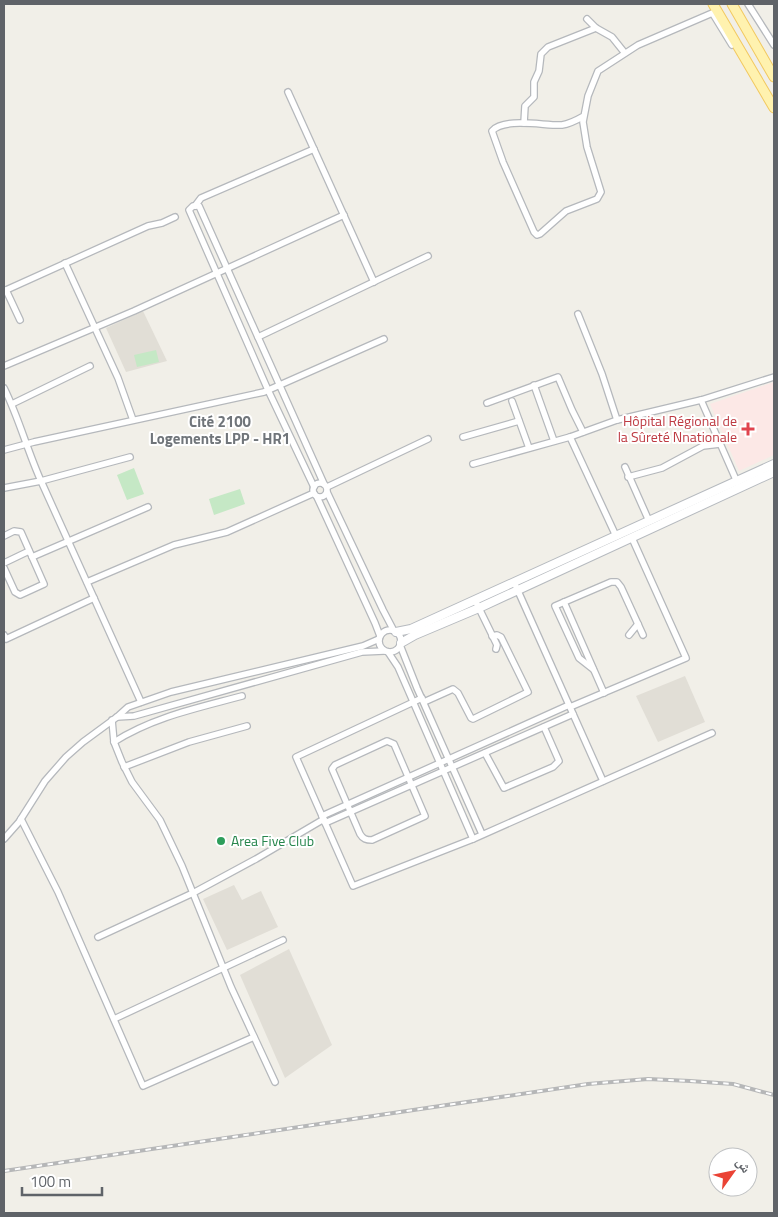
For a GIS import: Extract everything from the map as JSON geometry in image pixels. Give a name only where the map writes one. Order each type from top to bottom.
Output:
[{"type":"main road","points":[[732,4],[774,77]]},
{"type":"main road","points":[[714,10],[774,108]]},
{"type":"street","points":[[748,4],[774,45]]},
{"type":"street","points":[[584,116],[561,125],[524,123],[497,127],[492,133],[534,232],[538,235],[568,210],[597,199],[601,192],[584,136],[584,116],[588,96],[598,71],[624,52],[714,10],[774,115]]},
{"type":"street","points":[[586,19],[596,28],[612,37],[624,52]]},
{"type":"street","points":[[524,123],[525,106],[534,98],[534,82],[540,67],[541,54],[548,47],[596,28]]},
{"type":"street","points":[[288,92],[374,282]]},
{"type":"street","points":[[314,149],[201,198],[189,210],[268,390],[375,623],[379,637],[379,646],[398,667],[473,839]]},
{"type":"street","points":[[195,206],[199,206],[326,488],[383,610],[400,638],[400,644],[423,700],[482,834]]},
{"type":"street","points":[[4,366],[134,311],[344,215]]},
{"type":"street","points":[[20,320],[5,291],[148,226],[162,223],[175,217]]},
{"type":"street","points":[[258,336],[428,256]]},
{"type":"street","points":[[65,263],[118,378],[133,420]]},
{"type":"street","points":[[578,314],[602,374],[617,420]]},
{"type":"street","points":[[4,450],[268,390],[384,339]]},
{"type":"street","points":[[12,404],[90,366]]},
{"type":"street","points":[[473,464],[570,437],[617,420],[701,400],[774,376]]},
{"type":"street","points":[[487,403],[558,377],[584,432]]},
{"type":"street","points":[[534,385],[554,441]]},
{"type":"street","points":[[4,388],[12,404],[40,481],[141,702]]},
{"type":"street","points":[[701,400],[736,482]]},
{"type":"street","points":[[512,401],[529,448]]},
{"type":"street","points":[[464,437],[519,422]]},
{"type":"street","points":[[570,437],[616,536]]},
{"type":"street","points":[[326,488],[428,439]]},
{"type":"street","points":[[628,477],[662,468],[703,446],[720,444]]},
{"type":"street","points":[[4,488],[40,481],[130,457]]},
{"type":"street","points":[[4,839],[21,819],[45,781],[66,758],[83,742],[128,708],[141,702],[190,688],[363,646],[388,630],[395,632],[411,629],[475,600],[516,586],[632,538],[727,490],[736,482],[774,464]]},
{"type":"street","points":[[625,467],[650,521]]},
{"type":"street","points":[[115,719],[134,716],[362,652],[395,651],[400,644],[415,635],[479,608],[516,586],[616,536],[774,472]]},
{"type":"street","points":[[87,582],[174,545],[228,532],[315,492],[319,483],[326,488]]},
{"type":"street","points":[[315,492],[324,496],[326,488]]},
{"type":"street","points":[[32,558],[148,507]]},
{"type":"street","points":[[4,536],[14,531],[21,532],[44,584],[20,596],[4,568]]},
{"type":"street","points":[[98,937],[193,893],[256,859],[347,804],[448,758],[686,658],[632,538]]},
{"type":"street","points":[[4,563],[29,551]]},
{"type":"street","points":[[593,669],[579,658],[555,606],[612,582],[617,582],[644,635]]},
{"type":"street","points":[[516,586],[603,781]]},
{"type":"street","points":[[4,635],[6,639],[94,598]]},
{"type":"street","points":[[475,600],[497,645],[496,649]]},
{"type":"street","points":[[564,602],[604,693]]},
{"type":"street","points":[[629,634],[638,624]]},
{"type":"street","points":[[492,636],[497,634],[501,637],[528,692],[474,719],[471,718],[458,693],[453,689],[412,702],[296,757],[353,886],[473,839],[712,733]]},
{"type":"street","points":[[114,742],[150,723],[242,696]]},
{"type":"street","points":[[324,819],[350,812],[573,714]]},
{"type":"street","points":[[115,719],[114,742],[124,766],[132,782],[160,820],[275,1082]]},
{"type":"street","points":[[124,766],[189,742],[247,726]]},
{"type":"street","points":[[485,753],[504,788],[553,767],[559,761],[544,727]]},
{"type":"street","points":[[388,741],[394,744],[409,776],[426,816],[423,819],[372,840],[363,838],[332,771],[333,767],[388,741]]},
{"type":"street","points":[[21,819],[58,892],[143,1086],[254,1037]]},
{"type":"street","points":[[114,1019],[284,940]]},
{"type":"shaded area","points":[[143,311],[167,361],[126,372],[106,328]]},
{"type":"shaded area","name":"Hôpital Régional de la Sûreté Nnationale","points":[[774,382],[774,455],[739,471],[710,404]]},
{"type":"shaded area","points":[[685,676],[705,722],[658,742],[636,696]]},
{"type":"shaded area","points":[[234,885],[242,900],[261,891],[278,927],[227,950],[203,899]]},
{"type":"shaded area","points":[[289,949],[332,1045],[285,1078],[240,975]]},
{"type":"green space","points":[[156,350],[159,362],[137,367],[134,355]]},
{"type":"green space","points":[[134,468],[144,494],[127,500],[117,475]]},
{"type":"green space","points":[[240,489],[245,504],[214,515],[209,499]]},
{"type":"railway","points":[[4,1171],[588,1084],[648,1079],[690,1081],[733,1084],[774,1095]]},
{"type":"place","name":"Hôpital Régional de la Sûreté Nnationale","points":[[748,429]]},
{"type":"place","name":"Area Five Club","points":[[221,841]]},
{"type":"district","name":"Cité 2100 Logements LPP - HR1","points":[[220,430]]}]
